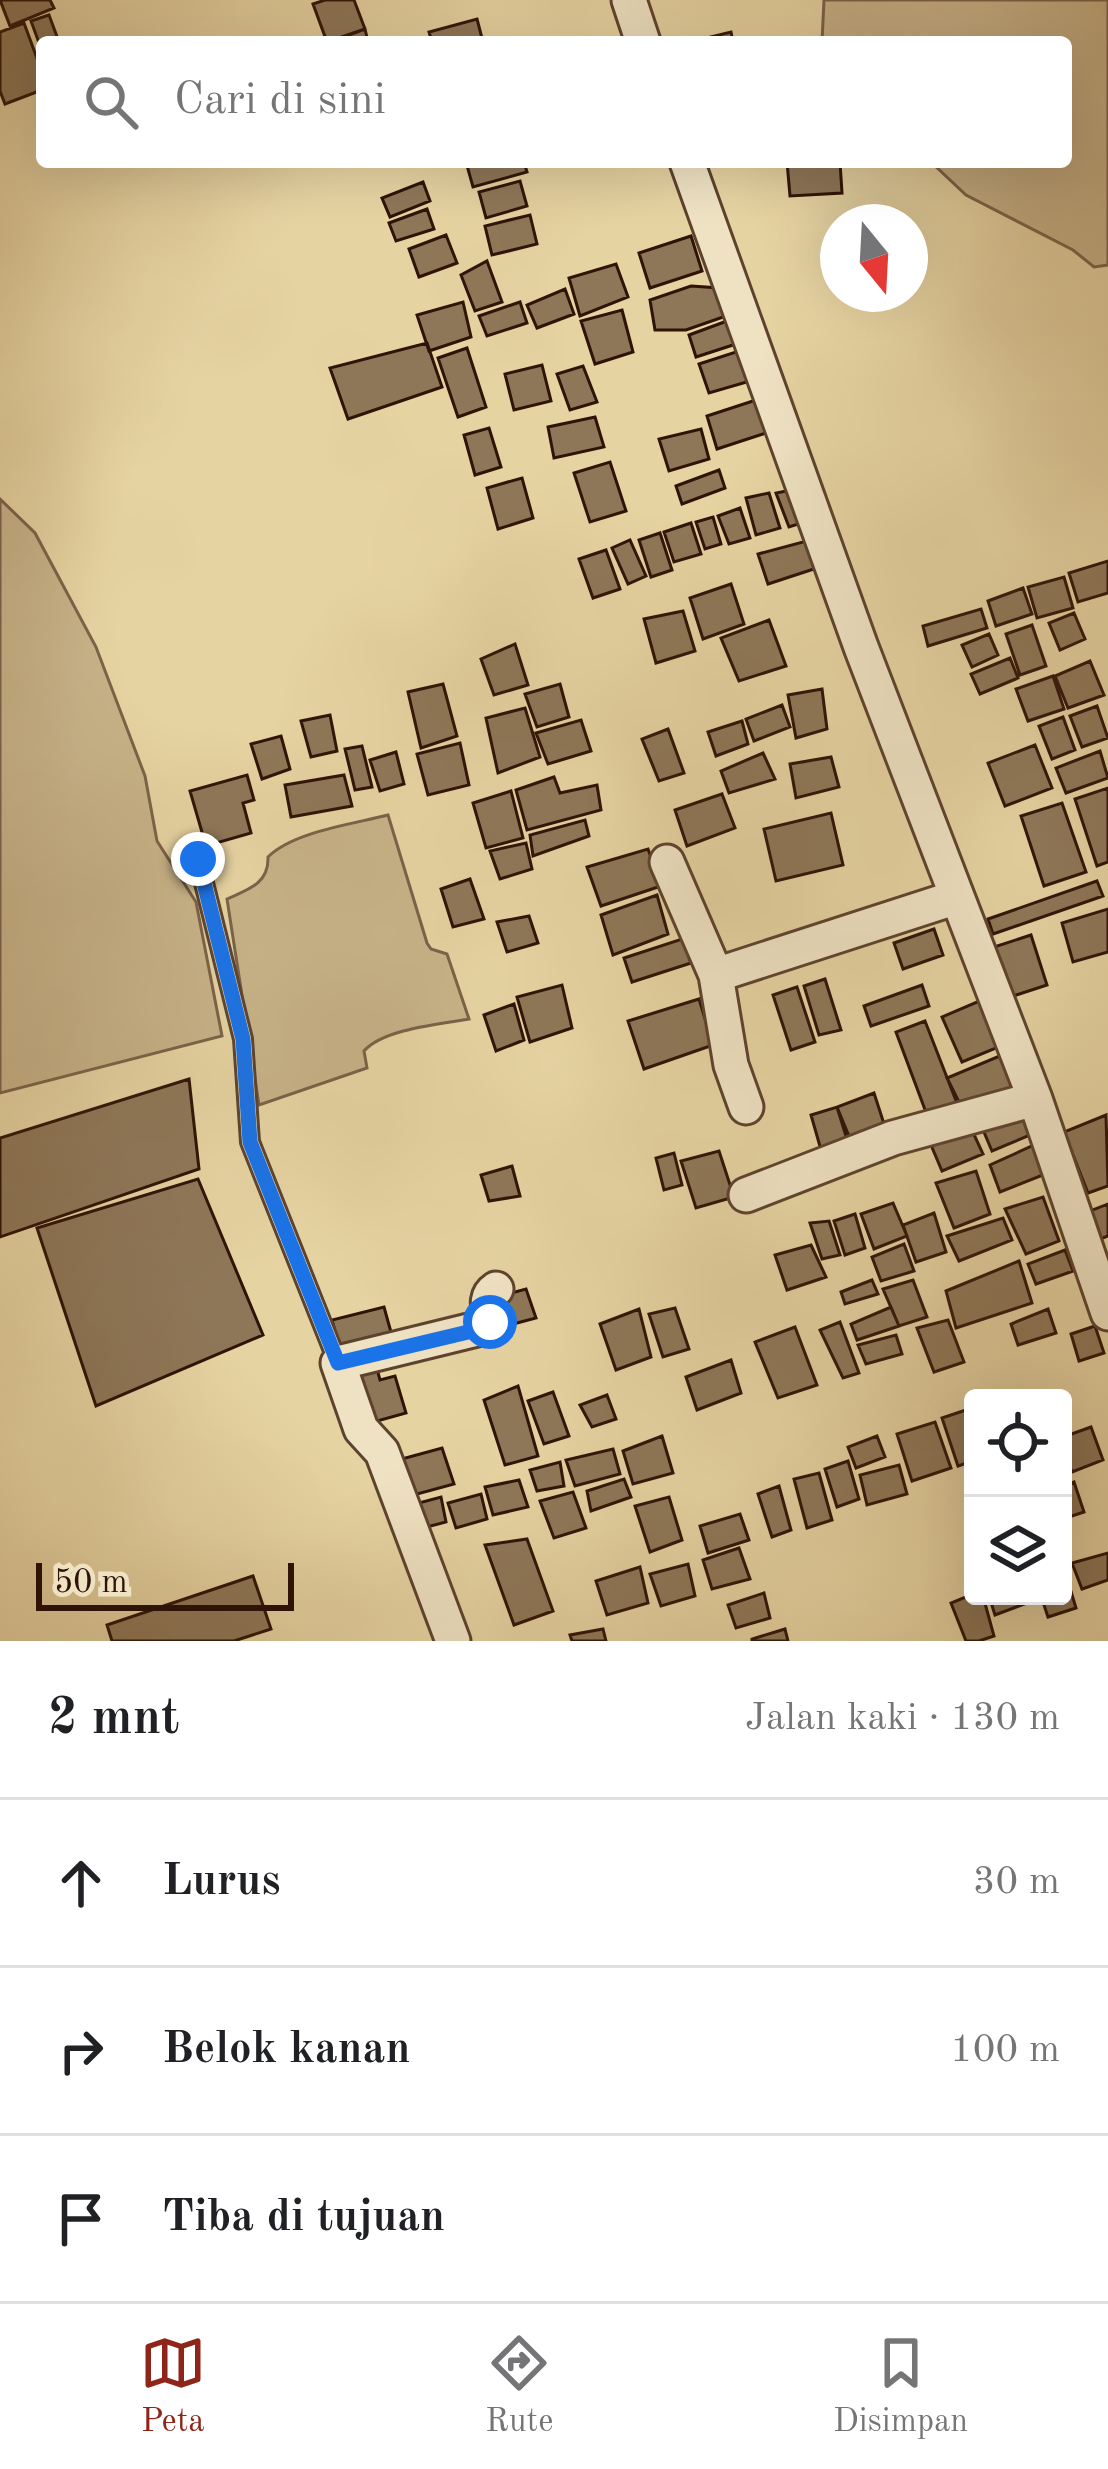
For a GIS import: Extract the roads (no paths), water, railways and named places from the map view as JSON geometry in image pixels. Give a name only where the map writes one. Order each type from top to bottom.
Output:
[{"type":"street","points":[[629,0],[641,36]]},
{"type":"street","points":[[689,168],[861,647],[1035,1100],[1108,1313]]},
{"type":"street","points":[[667,862],[716,975],[731,1065],[746,1107]]},
{"type":"street","points":[[716,975],[957,897]]},
{"type":"street","points":[[746,1195],[893,1138],[1035,1100]]},
{"type":"street","points":[[453,1641],[382,1452],[362,1429],[338,1363],[485,1328],[490,1322],[487,1300],[496,1289]]},
{"type":"lane","points":[[198,859],[243,1039],[250,1142],[338,1363]]}]
